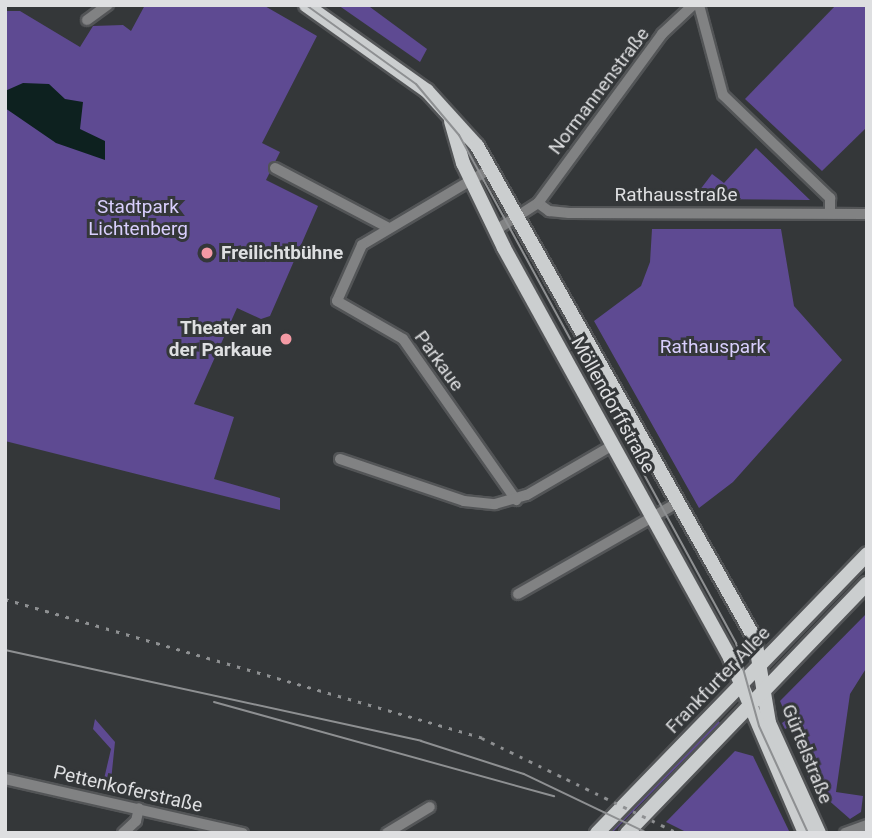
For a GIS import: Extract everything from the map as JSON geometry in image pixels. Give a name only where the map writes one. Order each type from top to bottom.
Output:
[{"type":"main road","name":"Möllendorffstraße","points":[[306,5],[427,91],[490,169],[755,639],[765,689]]},
{"type":"main road","name":"Möllendorffstraße","points":[[451,120],[471,180],[496,230],[653,516],[741,685],[748,706]]},
{"type":"main road","name":"Frankfurter Allee","points":[[597,833],[867,554]]},
{"type":"main road","name":"Frankfurter Allee","points":[[627,833],[867,584]]},
{"type":"main road","name":"Gürtelstraße","points":[[765,689],[769,723],[819,833]]},
{"type":"main road","name":"Gürtelstraße","points":[[748,706],[805,833]]},
{"type":"street","points":[[87,20],[108,5]]},
{"type":"street","name":"Normannenstraße","points":[[538,203],[662,34],[693,5]]},
{"type":"street","points":[[699,5],[723,96],[830,198],[830,213]]},
{"type":"street","points":[[275,168],[389,228]]},
{"type":"street","name":"Parkaue","points":[[490,169],[389,228],[358,252],[337,301],[403,339],[516,500]]},
{"type":"street","points":[[496,230],[538,203]]},
{"type":"street","name":"Rathausstraße","points":[[538,203],[549,211],[569,213],[867,214]]},
{"type":"street","points":[[340,459],[464,501],[495,505],[516,500],[613,445]]},
{"type":"street","points":[[518,594],[677,503]]},
{"type":"street","name":"Pettenkoferstraße","points":[[5,779],[243,833]]},
{"type":"street","points":[[387,833],[430,807]]},
{"type":"street","points":[[123,833],[139,808]]},
{"type":"street","points":[[845,833],[867,825]]},
{"type":"green space","name":"Stadtpark Lichtenberg","points":[[145,5],[263,5],[317,36],[262,143],[280,152],[266,180],[318,206],[270,316],[261,319],[237,308],[194,404],[234,417],[214,479],[280,498],[280,510],[5,441],[5,11],[20,11],[80,47],[93,26],[123,25],[131,31]]},
{"type":"green space","points":[[338,5],[370,7],[427,49],[420,62]]},
{"type":"green space","points":[[836,5],[867,5],[867,127],[822,171],[745,99]]},
{"type":"green space","points":[[756,148],[810,200],[693,199],[712,174],[724,183]]},
{"type":"green space","name":"Rathauspark","points":[[652,229],[781,229],[794,306],[842,360],[733,482],[699,508],[594,321],[641,286],[650,262]]},
{"type":"green space","points":[[867,613],[867,667],[850,694],[836,792],[863,796],[861,812],[850,819],[810,784],[791,726],[785,729],[782,723],[788,719],[780,701]]},
{"type":"green space","points":[[95,719],[115,742],[111,781],[104,779],[111,749],[93,729]]},
{"type":"green space","points":[[717,719],[720,723],[612,833],[606,833]]},
{"type":"green space","points":[[735,751],[753,756],[790,833],[688,833],[666,822]]},
{"type":"shaded area","points":[[23,83],[49,84],[65,99],[83,102],[80,129],[105,141],[105,160],[56,143],[5,108],[5,91]]},
{"type":"tram line","points":[[306,5],[416,84],[459,135],[736,643],[759,726],[808,833]]},
{"type":"tram line","points":[[5,650],[421,741],[524,774],[647,833]]},
{"type":"tram line","points":[[214,702],[554,796]]},
{"type":"railway","points":[[5,599],[482,738],[678,833]]},
{"type":"place","name":"Freilichtbühne","points":[[207,253]]},
{"type":"place","name":"Theater an der Parkaue","points":[[286,339]]}]
